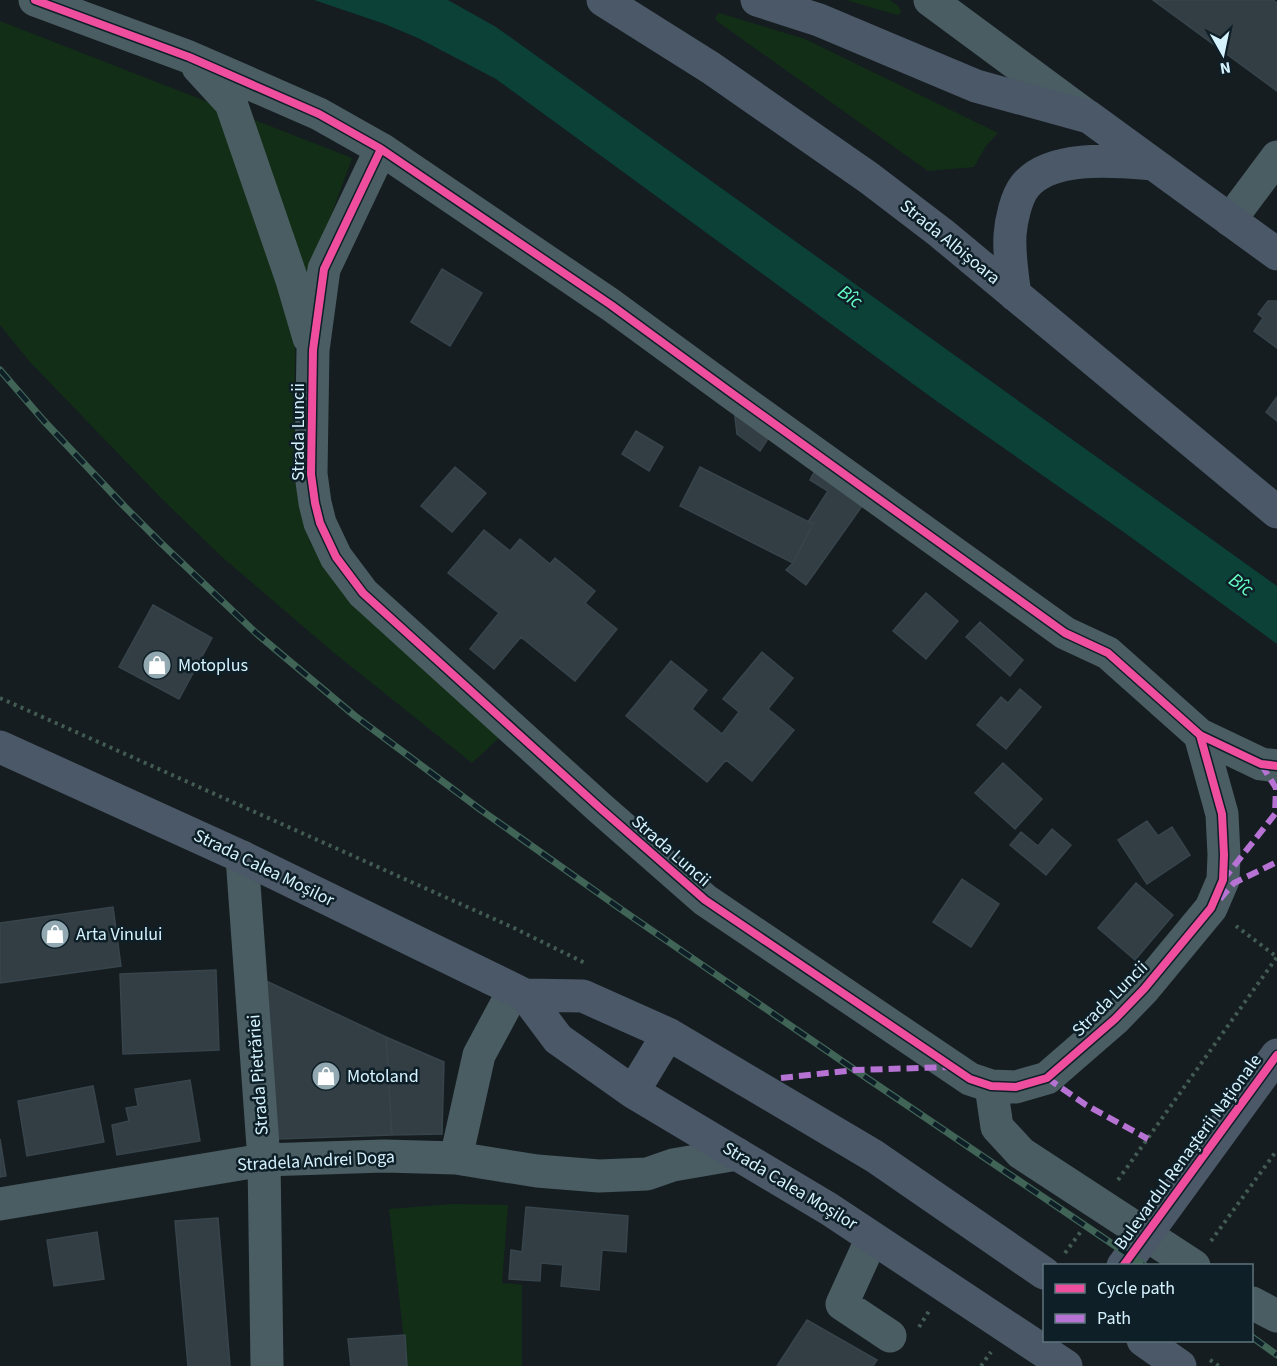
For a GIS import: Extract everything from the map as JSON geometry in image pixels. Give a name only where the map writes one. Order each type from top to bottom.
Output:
[{"type":"main road","name":"Strada Albișoara","points":[[603,0],[711,68],[869,178],[941,233],[1277,512]]},
{"type":"main road","points":[[757,0],[819,20],[976,86],[1089,117],[1277,254]]},
{"type":"main road","points":[[1015,295],[1010,233],[1014,210],[1023,187],[1046,171],[1075,163],[1110,161],[1153,164]]},
{"type":"main road","name":"Strada Calea Moșilor","points":[[0,747],[242,857],[519,993],[583,996],[668,1034],[874,1156],[1043,1272]]},
{"type":"main road","name":"Strada Calea Moșilor","points":[[519,993],[558,1039],[633,1092],[829,1209],[1066,1366]]},
{"type":"main road","points":[[633,1092],[668,1034]]},
{"type":"main road","name":"Bulevardul Renașterii Naționale","points":[[1124,1264],[1277,1055]]},
{"type":"main road","points":[[1050,1366],[1067,1342]]},
{"type":"main road","points":[[1144,1342],[1180,1366]]},
{"type":"street","points":[[35,0],[189,57],[319,114],[381,149],[611,305],[1065,633],[1108,653],[1200,735],[1261,764],[1277,766]]},
{"type":"street","points":[[930,0],[1089,117]]},
{"type":"street","points":[[189,57],[231,103],[292,280],[313,350]]},
{"type":"street","name":"Strada Luncii","points":[[381,149],[324,269],[313,350],[311,474],[320,523],[336,556],[363,592],[600,808],[705,900],[970,1079],[991,1086],[1016,1087],[1047,1078],[1107,1027],[1144,989],[1211,908],[1223,880],[1222,814],[1200,735]]},
{"type":"street","points":[[1230,220],[1275,164]]},
{"type":"street","name":"Strada Pietrăriei","points":[[242,857],[264,1160],[267,1366]]},
{"type":"street","points":[[456,1158],[479,1055],[519,993]]},
{"type":"street","points":[[991,1086],[997,1127],[1020,1153],[1199,1257]]},
{"type":"street","name":"Stradela Andrei Doga","points":[[0,1204],[264,1160],[384,1156],[456,1158],[537,1171],[599,1176],[646,1174],[673,1165],[737,1154]]},
{"type":"street","points":[[872,1238],[842,1304],[890,1336]]},
{"type":"street","points":[[1253,1304],[1277,1316]]},
{"type":"path","points":[[1146,1143],[1277,957],[1211,908]]},
{"type":"path","points":[[1199,1257],[1277,1150]]},
{"type":"shaded area","points":[[846,0],[890,0],[901,11],[897,15]]},
{"type":"shaded area","points":[[719,13],[805,39],[998,133],[986,146],[974,167],[928,171],[718,22],[715,18]]},
{"type":"shaded area","points":[[0,21],[352,158],[296,313],[294,412],[301,512],[310,542],[339,579],[500,737],[472,763],[333,652],[222,557],[162,499],[30,362],[0,325]]},
{"type":"shaded area","points":[[453,1204],[508,1205],[502,1283],[522,1285],[522,1366],[407,1366],[389,1209]]},
{"type":"water","name":"Bîc","points":[[314,0],[448,0],[496,27],[1277,586],[1277,644],[1125,533],[935,400],[496,79],[418,38]]},
{"type":"building","points":[[1153,0],[1273,0],[1277,3],[1277,91]]},
{"type":"building","points":[[442,269],[482,293],[450,346],[411,322]]},
{"type":"building","points":[[1268,301],[1277,301],[1277,348],[1254,331],[1263,318],[1258,314]]},
{"type":"building","points":[[1277,397],[1277,421],[1266,412]]},
{"type":"building","points":[[734,409],[771,434],[760,451],[737,434]]},
{"type":"building","points":[[636,431],[663,447],[649,471],[622,454]]},
{"type":"building","points":[[455,467],[486,493],[452,532],[421,506]]},
{"type":"building","points":[[700,467],[813,524],[793,563],[680,506]]},
{"type":"building","points":[[817,467],[867,499],[806,585],[786,570],[793,563],[813,524],[808,522],[828,491],[810,480]]},
{"type":"building","points":[[484,530],[510,551],[520,539],[550,564],[555,558],[595,591],[585,603],[617,629],[575,681],[521,637],[494,669],[470,649],[499,613],[448,573]]},
{"type":"building","points":[[926,593],[958,621],[926,659],[893,631]]},
{"type":"building","points":[[153,605],[212,638],[179,699],[119,667]]},
{"type":"building","points":[[980,622],[1023,660],[1010,676],[966,637]]},
{"type":"building","points":[[762,652],[793,678],[768,709],[794,730],[752,781],[726,760],[707,782],[626,716],[671,661],[707,690],[692,709],[722,734],[739,712],[723,699]]},
{"type":"building","points":[[1020,689],[1041,707],[1006,749],[977,725],[1001,697],[1008,703]]},
{"type":"building","points":[[1003,763],[1042,799],[1015,829],[975,793]]},
{"type":"building","points":[[1147,821],[1158,836],[1172,827],[1190,855],[1147,884],[1118,840]]},
{"type":"building","points":[[1052,829],[1071,845],[1046,875],[1010,845],[1021,832],[1038,846]]},
{"type":"building","points":[[962,879],[999,904],[971,947],[933,922]]},
{"type":"building","points":[[1136,883],[1173,915],[1135,960],[1098,928]]},
{"type":"building","points":[[113,907],[121,966],[0,983],[0,923]]},
{"type":"building","points":[[216,970],[219,1050],[123,1054],[120,974]]},
{"type":"building","points":[[264,980],[386,1037],[392,1135],[278,1139]]},
{"type":"building","points":[[386,1037],[444,1062],[442,1134],[392,1135]]},
{"type":"building","points":[[190,1080],[200,1141],[117,1155],[112,1125],[129,1121],[126,1108],[138,1106],[135,1089]]},
{"type":"building","points":[[93,1086],[104,1142],[27,1156],[18,1101]]},
{"type":"building","points":[[0,1139],[6,1176],[0,1177]]},
{"type":"building","points":[[526,1207],[628,1216],[626,1252],[602,1250],[599,1290],[561,1286],[563,1265],[541,1263],[540,1281],[509,1279],[511,1250],[522,1252]]},
{"type":"building","points":[[218,1218],[230,1366],[188,1366],[175,1221]]},
{"type":"building","points":[[97,1232],[104,1279],[54,1286],[47,1240]]},
{"type":"building","points":[[807,1320],[877,1360],[873,1366],[777,1366]]},
{"type":"building","points":[[405,1335],[407,1366],[351,1366],[348,1339]]},
{"type":"railway","points":[[0,370],[44,421],[161,543],[256,633],[355,716],[481,810],[625,912],[1142,1264]]},
{"type":"railway","points":[[1253,1338],[1277,1355]]},
{"type":"marked path","points":[[1223,880],[1275,814],[1276,788],[1261,764]]},
{"type":"marked path","points":[[1220,899],[1234,883],[1277,862]]},
{"type":"marked path","points":[[781,1078],[855,1070],[951,1067]]},
{"type":"marked path","points":[[1047,1078],[1086,1105],[1148,1139]]},
{"type":"cycle path","points":[[35,0],[189,57],[319,114],[381,149],[611,305],[1065,633],[1108,653],[1200,735],[1261,764],[1277,766]]},
{"type":"cycle path","points":[[381,149],[324,269],[313,350],[311,474],[320,523],[336,557],[363,593],[705,900],[970,1079],[991,1086],[1016,1087],[1047,1078],[1115,1019],[1144,989],[1211,908],[1223,880],[1222,814],[1200,735]]},
{"type":"cycle path","points":[[1124,1264],[1277,1055]]},
{"type":"place","name":"Motoplus","points":[[157,665]]},
{"type":"place","name":"Arta Vinului","points":[[55,934]]},
{"type":"place","name":"Motoland","points":[[326,1076]]}]
